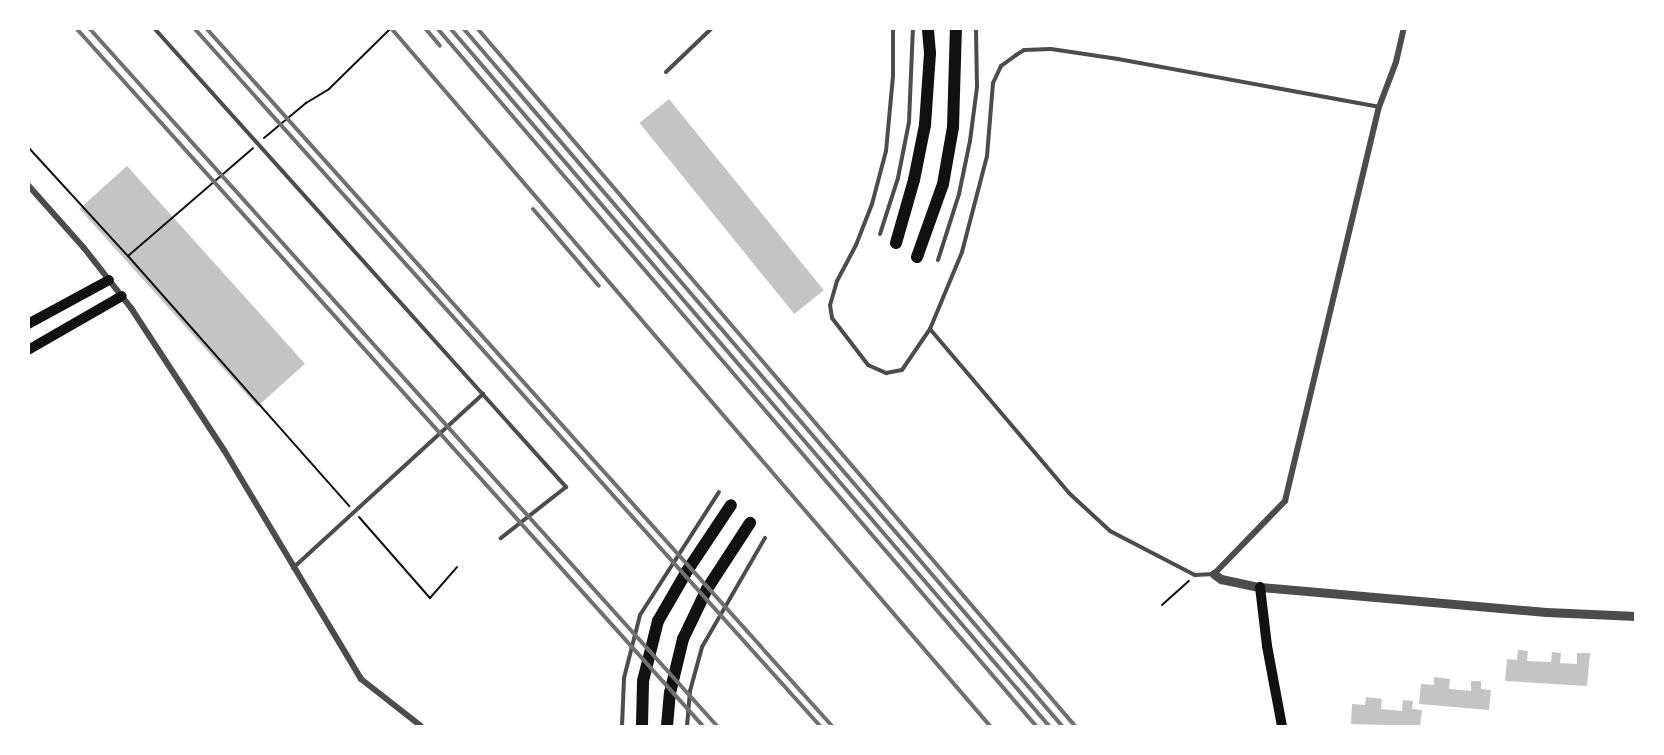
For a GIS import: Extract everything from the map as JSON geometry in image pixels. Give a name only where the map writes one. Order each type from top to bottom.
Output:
[{"type":"main road","points":[[896,243],[914,180],[925,126],[930,53],[928,28]]},
{"type":"main road","points":[[917,257],[943,184],[953,127],[956,28]]},
{"type":"main road","points":[[28,324],[109,280]]},
{"type":"main road","points":[[28,350],[122,296]]},
{"type":"main road","points":[[642,726],[643,681],[658,621],[687,571],[731,505]]},
{"type":"main road","points":[[667,726],[670,693],[684,639],[707,589],[750,523]]},
{"type":"main road","points":[[1260,587],[1267,646],[1282,726]]},
{"type":"street","points":[[1404,28],[1396,62],[1379,107],[1285,501],[1214,574],[1221,579],[1260,587],[1546,612],[1635,616]]},
{"type":"street","points":[[28,184],[122,296],[224,450],[292,568],[361,679],[421,726]]},
{"type":"lane","points":[[154,28],[566,487],[501,538]]},
{"type":"lane","points":[[666,72],[712,28]]},
{"type":"lane","points":[[893,28],[893,76],[886,151],[868,214],[837,281],[830,305],[832,318],[868,365],[886,373],[902,370],[930,329],[971,225],[987,156],[995,76],[1006,61],[1024,50],[1051,49],[1118,59],[1379,107]]},
{"type":"lane","points":[[880,234],[898,178],[909,122],[913,28]]},
{"type":"lane","points":[[938,260],[959,194],[970,141],[977,87],[976,28]]},
{"type":"lane","points":[[930,329],[1069,493],[1110,531],[1195,575],[1214,574]]},
{"type":"lane","points":[[292,568],[483,394]]},
{"type":"lane","points":[[622,726],[624,678],[640,615],[719,492]]},
{"type":"lane","points":[[687,726],[690,692],[702,647],[765,538]]},
{"type":"path","points":[[128,256],[306,103],[329,89],[391,28]]},
{"type":"path","points":[[28,147],[128,256],[430,598],[457,567]]},
{"type":"path","points":[[1162,605],[1195,575]]},
{"type":"building","points":[[669,99],[824,290],[794,314],[639,123]]},
{"type":"building","points":[[127,166],[305,364],[257,407],[79,209]]},
{"type":"building","points":[[1518,650],[1528,651],[1527,661],[1551,662],[1552,652],[1561,653],[1560,663],[1577,664],[1577,653],[1590,653],[1587,686],[1505,681],[1507,659],[1517,660]]},
{"type":"building","points":[[1434,677],[1450,679],[1449,689],[1471,691],[1471,681],[1481,681],[1481,689],[1491,690],[1489,710],[1419,704],[1421,684],[1434,685]]},
{"type":"building","points":[[1366,697],[1382,699],[1381,709],[1402,711],[1403,700],[1413,701],[1412,709],[1422,710],[1420,726],[1351,724],[1352,704],[1365,705]]},
{"type":"railway","points":[[76,28],[703,726]]},
{"type":"railway","points":[[89,28],[717,726]]},
{"type":"railway","points":[[194,28],[820,726]]},
{"type":"railway","points":[[206,28],[832,726]]},
{"type":"railway","points":[[391,28],[990,726]]},
{"type":"railway","points":[[425,28],[440,46]]},
{"type":"railway","points":[[437,28],[1036,726]]},
{"type":"railway","points":[[450,28],[1049,726]]},
{"type":"railway","points":[[463,28],[1062,726]]},
{"type":"railway","points":[[477,28],[1075,726]]},
{"type":"railway","points":[[533,209],[599,286]]}]
